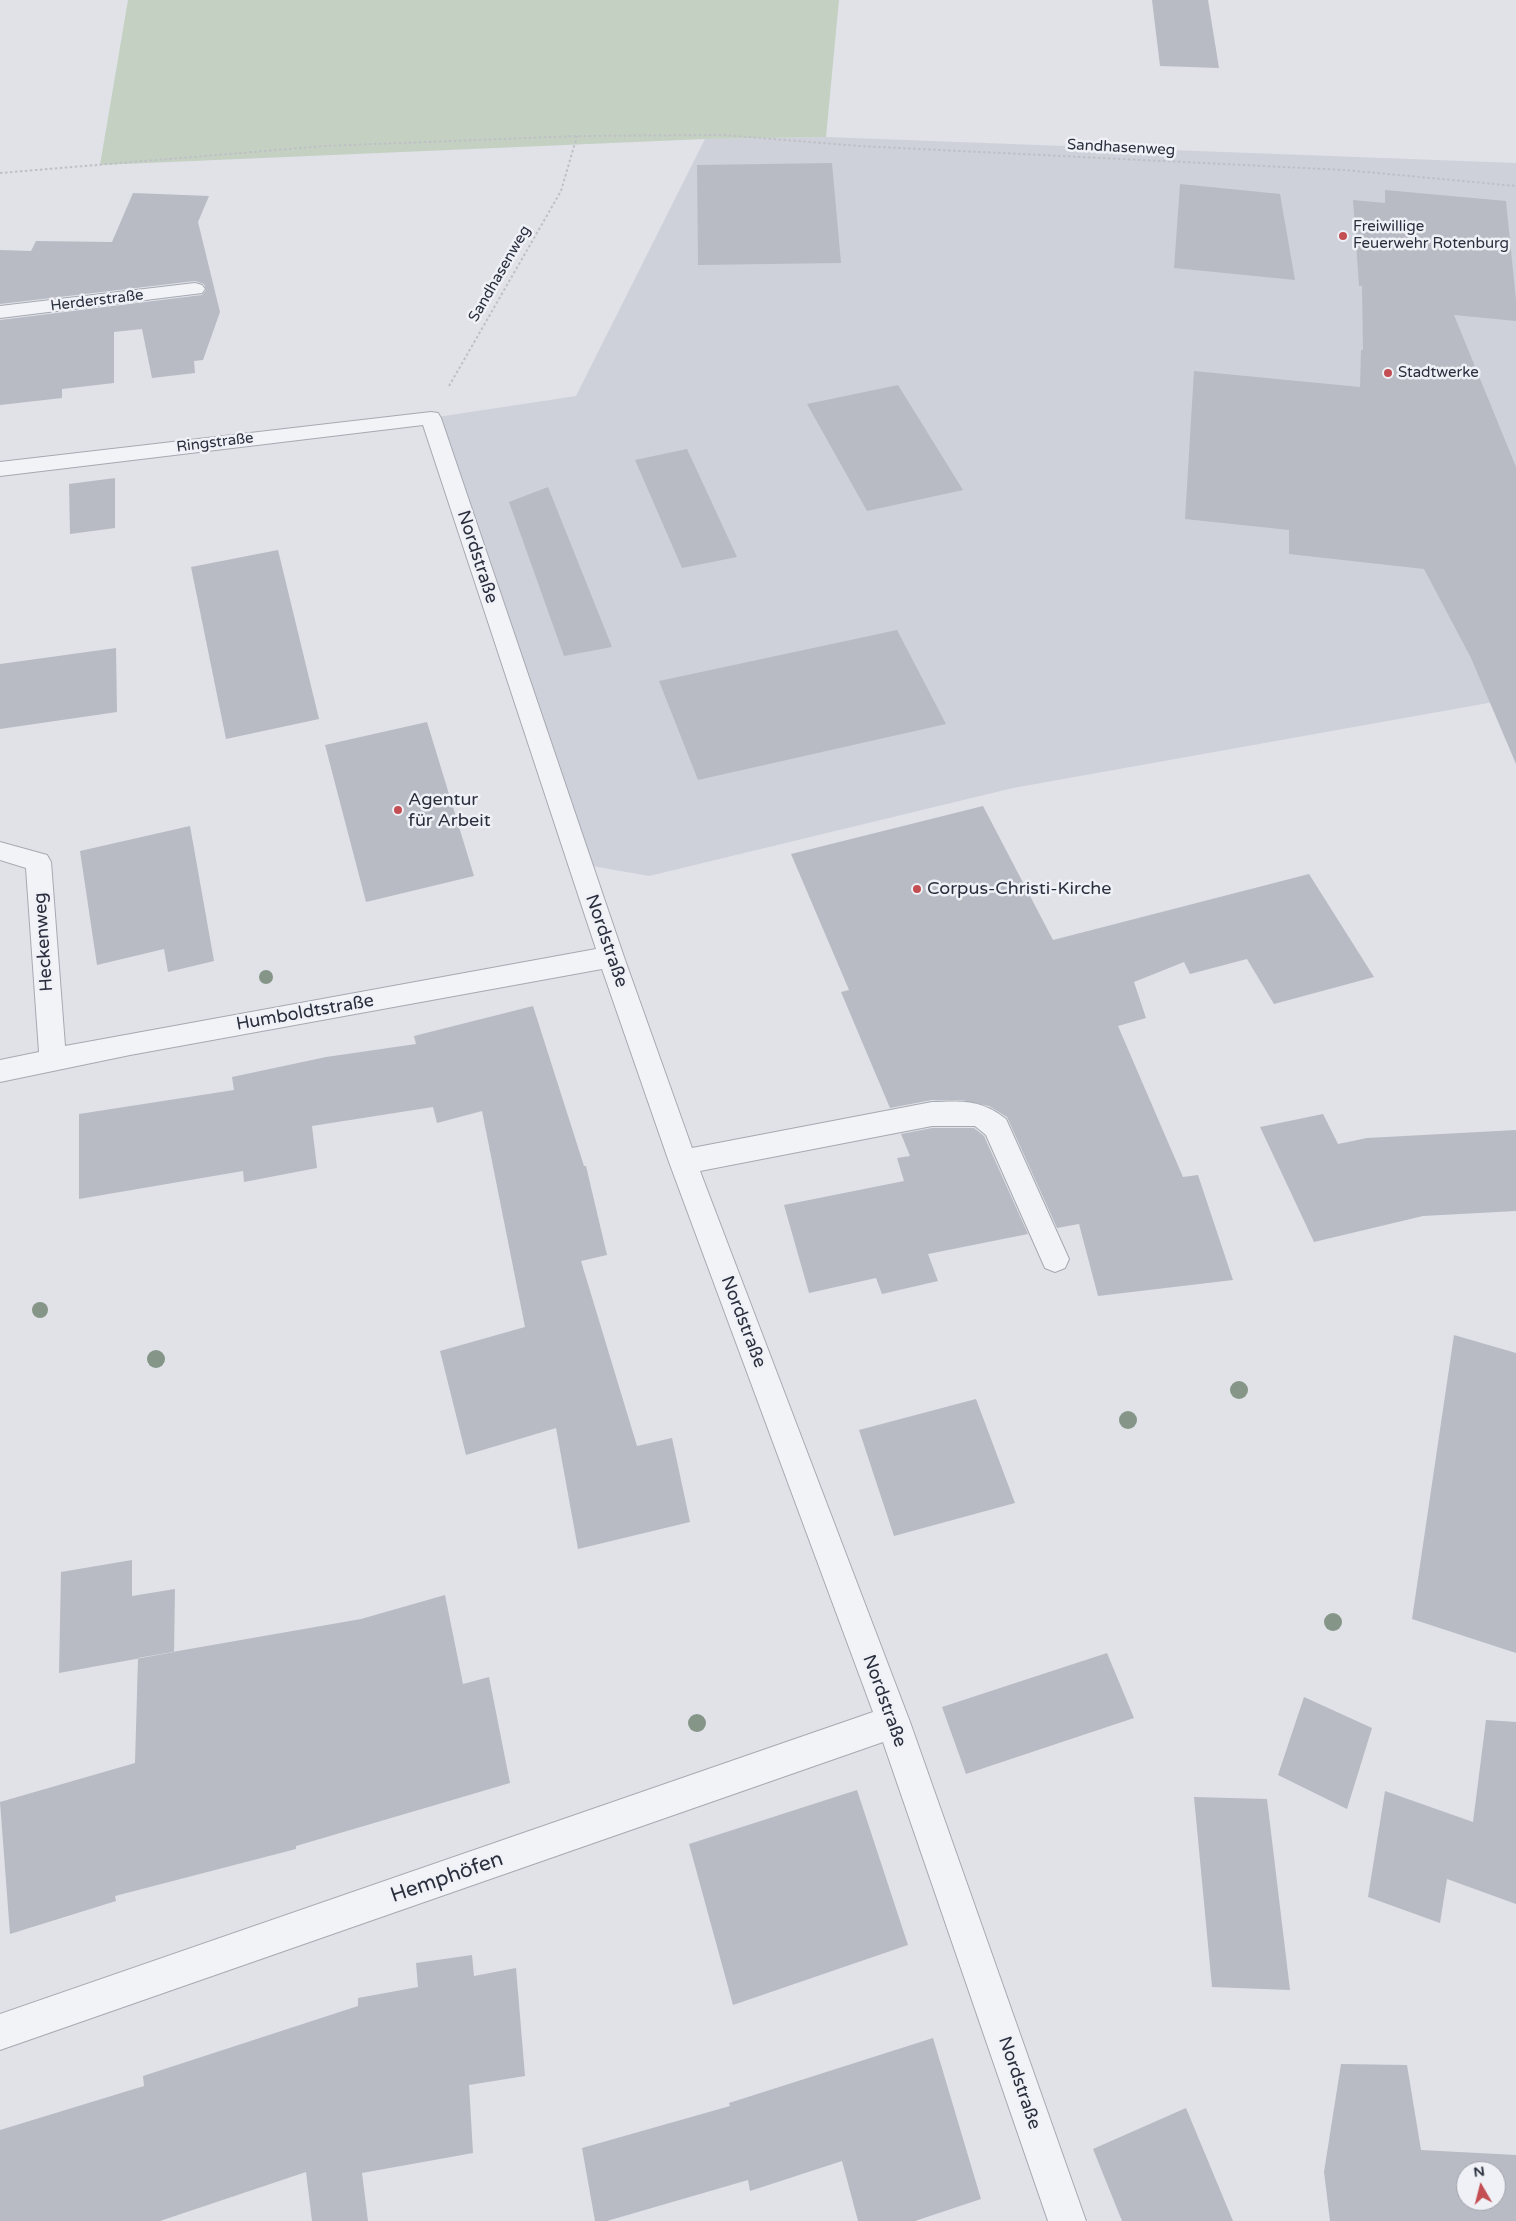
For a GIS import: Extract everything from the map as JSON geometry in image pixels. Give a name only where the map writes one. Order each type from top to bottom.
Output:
[{"type":"street","name":"Herderstraße","points":[[0,312],[195,289]]},
{"type":"street","name":"Ringstraße","points":[[0,469],[431,418]]},
{"type":"street","name":"Nordstraße","points":[[431,418],[611,957],[683,1162],[893,1722],[1067,2221]]},
{"type":"street","name":"Heckenweg","points":[[0,851],[38,862],[53,1060]]},
{"type":"street","name":"Humboldtstraße","points":[[0,1071],[611,957]]},
{"type":"street","points":[[683,1162],[932,1114],[963,1113],[982,1116],[996,1127],[1055,1259]]},
{"type":"street","name":"Hemphöfen","points":[[0,2032],[893,1722]]},
{"type":"path","name":"Sandhasenweg","points":[[0,173],[325,146],[577,136],[724,135],[859,146],[1345,170],[1516,186]]},
{"type":"path","name":"Sandhasenweg","points":[[431,418],[561,191],[577,136]]},
{"type":"shaded area","points":[[826,137],[1516,163],[1516,698],[1013,788],[649,876],[581,864],[431,418],[576,396],[705,139]]},
{"type":"green space","points":[[128,0],[839,0],[826,137],[705,139],[100,165]]},
{"type":"building","points":[[1152,0],[1208,0],[1219,68],[1160,66]]},
{"type":"building","points":[[832,163],[841,263],[698,265],[697,165]]},
{"type":"building","points":[[1180,184],[1280,194],[1295,280],[1174,268]]},
{"type":"building","points":[[1385,190],[1506,201],[1516,300],[1516,321],[1454,315],[1516,467],[1516,764],[1471,658],[1424,569],[1289,554],[1289,530],[1185,519],[1194,371],[1360,387],[1361,350],[1363,350],[1362,286],[1359,286],[1353,200],[1385,203]]},
{"type":"building","points":[[133,193],[209,196],[198,222],[220,312],[203,360],[194,361],[195,373],[152,378],[142,329],[114,332],[114,383],[62,389],[62,398],[0,405],[0,320],[202,295],[206,290],[204,284],[195,281],[0,304],[0,250],[31,251],[36,241],[112,242]]},
{"type":"building","points":[[898,385],[963,490],[867,511],[807,404]]},
{"type":"building","points":[[687,449],[737,557],[682,568],[635,460]]},
{"type":"building","points":[[115,478],[115,528],[70,534],[69,484]]},
{"type":"building","points":[[548,487],[612,647],[564,656],[509,502]]},
{"type":"building","points":[[278,550],[319,719],[226,739],[191,567]]},
{"type":"building","points":[[897,630],[946,724],[698,780],[659,681]]},
{"type":"building","points":[[116,648],[117,712],[0,729],[0,664]]},
{"type":"building","name":"Agentur für Arbeit","points":[[427,722],[474,876],[366,902],[325,745]]},
{"type":"building","points":[[983,806],[1053,940],[1309,874],[1374,977],[1274,1004],[1247,959],[1190,974],[1184,962],[1134,982],[1146,1018],[1118,1026],[1183,1177],[1198,1175],[1233,1280],[1098,1296],[1079,1224],[1057,1228],[1007,1117],[989,1106],[962,1100],[932,1100],[890,1108],[841,992],[849,990],[791,854]]},
{"type":"building","points":[[190,826],[214,961],[168,972],[164,949],[97,965],[80,851]]},
{"type":"building","points":[[533,1006],[584,1166],[586,1166],[607,1255],[581,1261],[637,1446],[672,1438],[690,1522],[578,1549],[556,1428],[466,1455],[440,1351],[525,1327],[482,1111],[437,1123],[433,1107],[312,1126],[317,1168],[244,1182],[243,1171],[79,1199],[79,1114],[234,1090],[232,1077],[326,1057],[416,1044],[414,1036]]},
{"type":"building","points":[[1323,1114],[1338,1144],[1367,1138],[1516,1130],[1516,1211],[1423,1216],[1314,1242],[1260,1127]]},
{"type":"building","points":[[932,1128],[974,1128],[984,1136],[1028,1234],[928,1254],[938,1281],[882,1294],[876,1278],[809,1293],[784,1205],[904,1181],[897,1158],[910,1156],[901,1134]]},
{"type":"building","points":[[1454,1335],[1516,1353],[1516,1653],[1412,1619]]},
{"type":"building","points":[[976,1399],[1015,1503],[894,1536],[859,1430]]},
{"type":"building","points":[[132,1560],[132,1596],[175,1589],[174,1652],[59,1673],[61,1572]]},
{"type":"building","points":[[445,1595],[463,1684],[489,1677],[510,1783],[296,1846],[296,1849],[115,1896],[116,1901],[10,1934],[0,1802],[135,1763],[138,1658],[361,1619]]},
{"type":"building","points":[[1107,1653],[1134,1718],[966,1774],[942,1707]]},
{"type":"building","points":[[1304,1697],[1372,1728],[1347,1809],[1278,1775]]},
{"type":"building","points":[[1486,1720],[1516,1722],[1516,1904],[1447,1879],[1440,1923],[1368,1897],[1385,1791],[1473,1822]]},
{"type":"building","points":[[857,1790],[908,1945],[733,2005],[689,1844]]},
{"type":"building","points":[[1194,1797],[1267,1799],[1290,1990],[1212,1987]]},
{"type":"building","points":[[472,1955],[474,1976],[516,1968],[525,2076],[469,2085],[473,2153],[362,2173],[368,2221],[312,2221],[306,2172],[160,2221],[0,2221],[0,2130],[144,2086],[143,2076],[358,2006],[358,1998],[418,1987],[416,1963]]},
{"type":"building","points":[[933,2038],[981,2199],[915,2221],[858,2221],[842,2161],[750,2191],[748,2180],[607,2221],[595,2221],[582,2148],[730,2106],[729,2103]]},
{"type":"building","points":[[1341,2064],[1407,2065],[1421,2150],[1516,2155],[1516,2221],[1330,2221],[1324,2172]]},
{"type":"building","points":[[1186,2108],[1233,2221],[1122,2221],[1093,2149]]},
{"type":"place","name":"Freiwillige Feuerwehr Rotenburg","points":[[1343,236]]},
{"type":"place","name":"Stadtwerke","points":[[1388,373]]},
{"type":"place","name":"Agentur für Arbeit","points":[[398,810]]},
{"type":"place","name":"Corpus-Christi-Kirche","points":[[917,889]]}]
